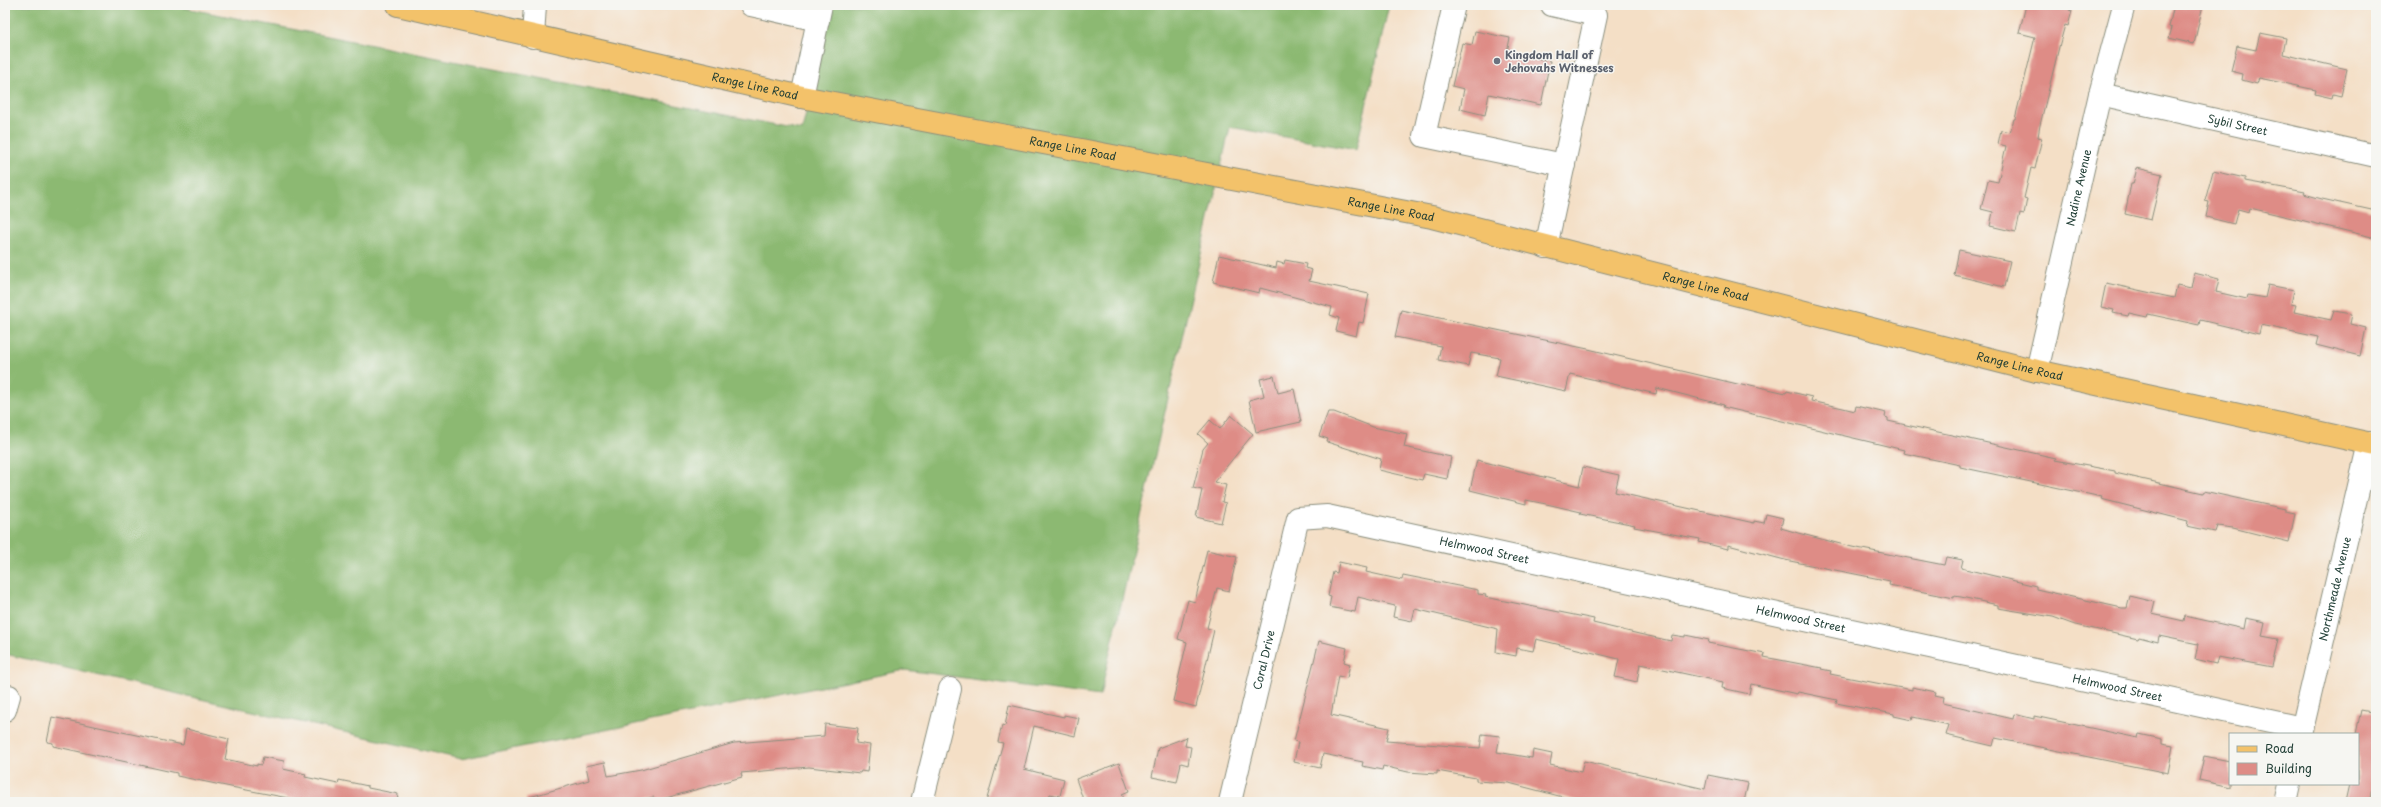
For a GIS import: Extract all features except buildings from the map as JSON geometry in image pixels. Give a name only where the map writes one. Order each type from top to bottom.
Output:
[{"type":"main road","name":"Range Line Road","points":[[398,5],[533,37],[802,97],[1432,217],[2037,371],[2373,444]]},
{"type":"street","points":[[533,37],[536,5]]},
{"type":"street","points":[[751,5],[820,12],[802,97]]},
{"type":"street","points":[[1454,5],[1424,136],[1564,165]]},
{"type":"street","points":[[1546,246],[1596,14],[1552,5]]},
{"type":"street","name":"Nadine Avenue","points":[[2037,371],[2100,94],[2124,5]]},
{"type":"street","name":"Sybil Street","points":[[2100,94],[2376,156]]},
{"type":"street","name":"Northmeade Avenue","points":[[2301,731],[2373,444]]},
{"type":"street","name":"Helmwood Street","points":[[1298,518],[1327,516],[2301,731]]},
{"type":"street","name":"Coral Drive","points":[[1230,802],[1298,518]]},
{"type":"street","points":[[922,802],[950,689]]},
{"type":"street","points":[[2285,802],[2289,785]]},
{"type":"green space","points":[[5,5],[170,5],[802,130],[832,5],[1389,5],[1356,150],[1230,127],[1100,696],[905,670],[461,759],[5,654]]},
{"type":"place","name":"Kingdom Hall of Jehovahs Witnesses","points":[[1497,61]]}]
